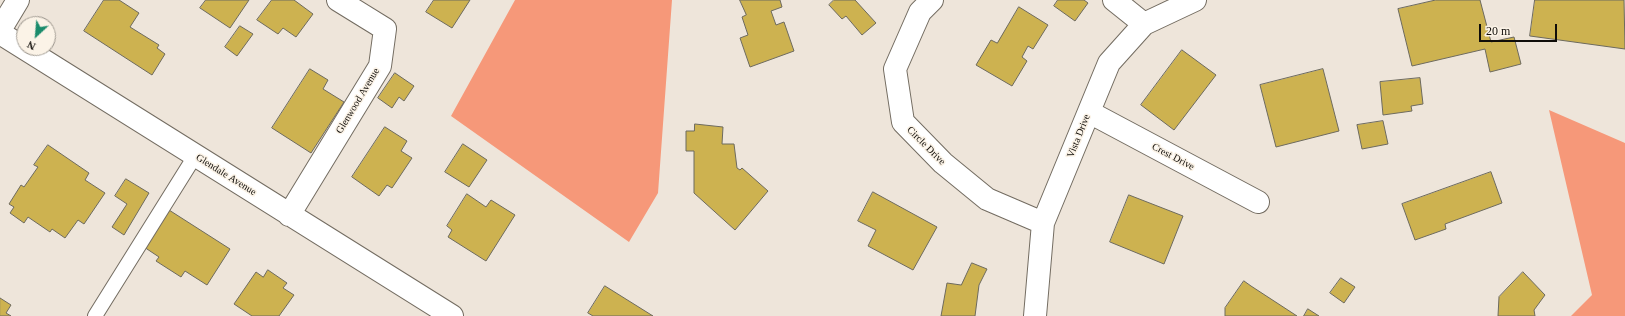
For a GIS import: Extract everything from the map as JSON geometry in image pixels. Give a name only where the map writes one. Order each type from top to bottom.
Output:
[{"type":"street","points":[[0,30],[18,0]]},
{"type":"street","name":"Glenwood Avenue","points":[[289,215],[380,66],[385,30],[338,0]]},
{"type":"street","name":"Circle Drive","points":[[932,0],[920,12],[895,69],[903,122],[942,163],[987,199],[1043,223]]},
{"type":"street","points":[[1114,0],[1144,24]]},
{"type":"street","name":"Vista Drive","points":[[1035,316],[1043,223],[1108,62],[1144,24],[1195,0]]},
{"type":"street","name":"Glendale Avenue","points":[[0,34],[452,316]]},
{"type":"street","name":"Crest Drive","points":[[1088,112],[1258,202]]},
{"type":"lane","points":[[95,316],[195,156]]},
{"type":"shaded area","points":[[515,0],[672,0],[658,193],[629,242],[451,116]]},
{"type":"shaded area","points":[[1549,110],[1625,143],[1625,316],[1571,316],[1592,295]]},
{"type":"building","points":[[104,0],[119,0],[139,13],[130,27],[159,45],[157,48],[165,54],[152,75],[84,31]]},
{"type":"building","points":[[206,0],[249,0],[230,28],[200,8]]},
{"type":"building","points":[[272,0],[294,0],[313,14],[296,37],[283,28],[278,34],[257,20]]},
{"type":"building","points":[[434,0],[470,0],[452,28],[426,12]]},
{"type":"building","points":[[740,0],[780,0],[782,7],[771,11],[776,25],[784,22],[794,51],[750,67],[740,38],[748,35],[742,17],[746,15]]},
{"type":"building","points":[[834,0],[855,0],[876,23],[862,35],[846,16],[842,19],[829,5]]},
{"type":"building","points":[[1058,0],[1084,0],[1088,3],[1075,21],[1054,6]]},
{"type":"building","points":[[1436,0],[1480,0],[1491,42],[1514,37],[1521,64],[1490,72],[1485,49],[1412,66],[1398,9]]},
{"type":"building","points":[[1535,0],[1624,0],[1625,49],[1530,36]]},
{"type":"building","points":[[1019,7],[1048,25],[1033,49],[1028,46],[1022,57],[1027,61],[1012,86],[976,65],[991,40],[997,43]]},
{"type":"building","points":[[240,26],[253,34],[237,56],[225,47]]},
{"type":"building","points":[[1182,50],[1216,75],[1174,130],[1141,105]]},
{"type":"building","points":[[310,69],[328,80],[323,89],[344,102],[311,153],[272,128]]},
{"type":"building","points":[[1323,69],[1339,131],[1276,147],[1260,85]]},
{"type":"building","points":[[395,73],[414,86],[404,101],[399,97],[392,108],[378,98]]},
{"type":"building","points":[[1420,78],[1423,104],[1411,106],[1412,111],[1383,115],[1380,82]]},
{"type":"building","points":[[1383,121],[1388,144],[1362,149],[1357,125]]},
{"type":"building","points":[[695,124],[723,127],[722,144],[734,144],[737,168],[740,170],[742,168],[768,191],[735,230],[694,193],[694,151],[686,151],[686,131],[694,131]]},
{"type":"building","points":[[385,127],[407,141],[401,151],[412,158],[392,188],[387,185],[379,196],[352,177]]},
{"type":"building","points":[[463,144],[487,160],[469,187],[445,172]]},
{"type":"building","points":[[48,145],[89,173],[85,180],[105,193],[84,224],[78,220],[65,238],[52,229],[50,232],[28,217],[24,223],[10,213],[14,207],[9,204],[21,185],[24,187],[38,167],[34,165]]},
{"type":"building","points":[[1491,172],[1502,203],[1445,224],[1446,229],[1415,240],[1402,204]]},
{"type":"building","points":[[126,179],[149,193],[124,235],[112,227],[127,204],[115,196]]},
{"type":"building","points":[[873,192],[937,227],[913,270],[868,246],[876,230],[858,221]]},
{"type":"building","points":[[467,194],[486,207],[491,200],[515,215],[486,261],[448,237],[452,230],[447,226]]},
{"type":"building","points":[[1129,195],[1183,216],[1164,264],[1110,242]]},
{"type":"building","points":[[169,210],[230,249],[207,285],[185,271],[181,277],[156,261],[159,257],[144,247]]},
{"type":"building","points":[[972,263],[987,269],[979,285],[975,316],[941,316],[947,283],[961,285]]},
{"type":"building","points":[[268,270],[287,283],[283,288],[294,295],[279,316],[252,316],[234,304],[256,272],[263,277]]},
{"type":"building","points":[[1523,272],[1545,295],[1534,310],[1535,316],[1498,316],[1499,297]]},
{"type":"building","points":[[1341,278],[1355,287],[1344,303],[1330,293]]},
{"type":"building","points":[[1244,281],[1297,316],[1225,316],[1225,308]]},
{"type":"building","points":[[605,286],[653,316],[593,316],[588,313]]},
{"type":"building","points":[[0,298],[11,305],[6,313],[11,316],[0,316]]},
{"type":"building","points":[[1308,309],[1319,316],[1304,316]]}]
